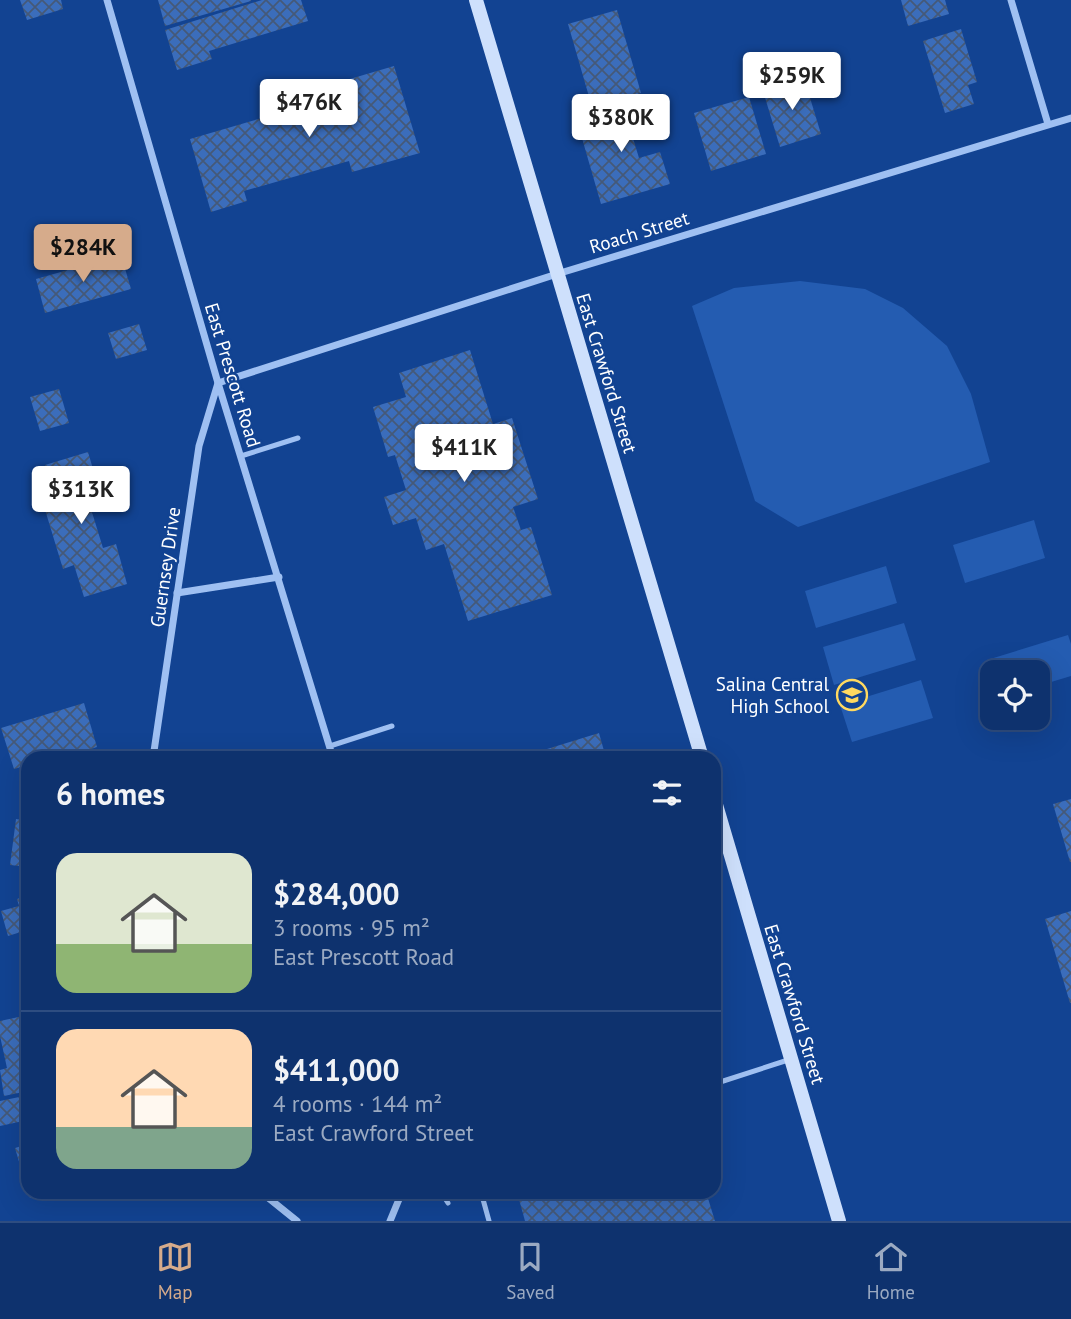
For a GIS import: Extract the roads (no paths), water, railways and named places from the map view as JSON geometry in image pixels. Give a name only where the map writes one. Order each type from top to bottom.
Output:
[{"type":"main road","name":"East Crawford Street","points":[[476,0],[700,751]]},
{"type":"main road","name":"East Crawford Street","points":[[721,830],[839,1221]]},
{"type":"street","name":"East Prescott Road","points":[[107,0],[218,383],[332,751]]},
{"type":"street","points":[[1011,0],[1048,124]]},
{"type":"street","name":"Roach Street","points":[[218,383],[557,274],[1071,118]]},
{"type":"street","name":"Guernsey Drive","points":[[154,751],[199,446],[218,383]]},
{"type":"street","points":[[177,593],[279,577]]},
{"type":"street","points":[[270,1199],[297,1221]]},
{"type":"street","points":[[390,1221],[399,1199]]},
{"type":"lane","points":[[241,456],[298,438]]},
{"type":"lane","points":[[330,746],[392,726]]},
{"type":"lane","points":[[721,1082],[791,1059]]},
{"type":"lane","points":[[445,1199],[448,1203]]},
{"type":"lane","points":[[483,1199],[489,1221]]},
{"type":"place","name":"Salina Central High School","points":[[852,695]]}]
